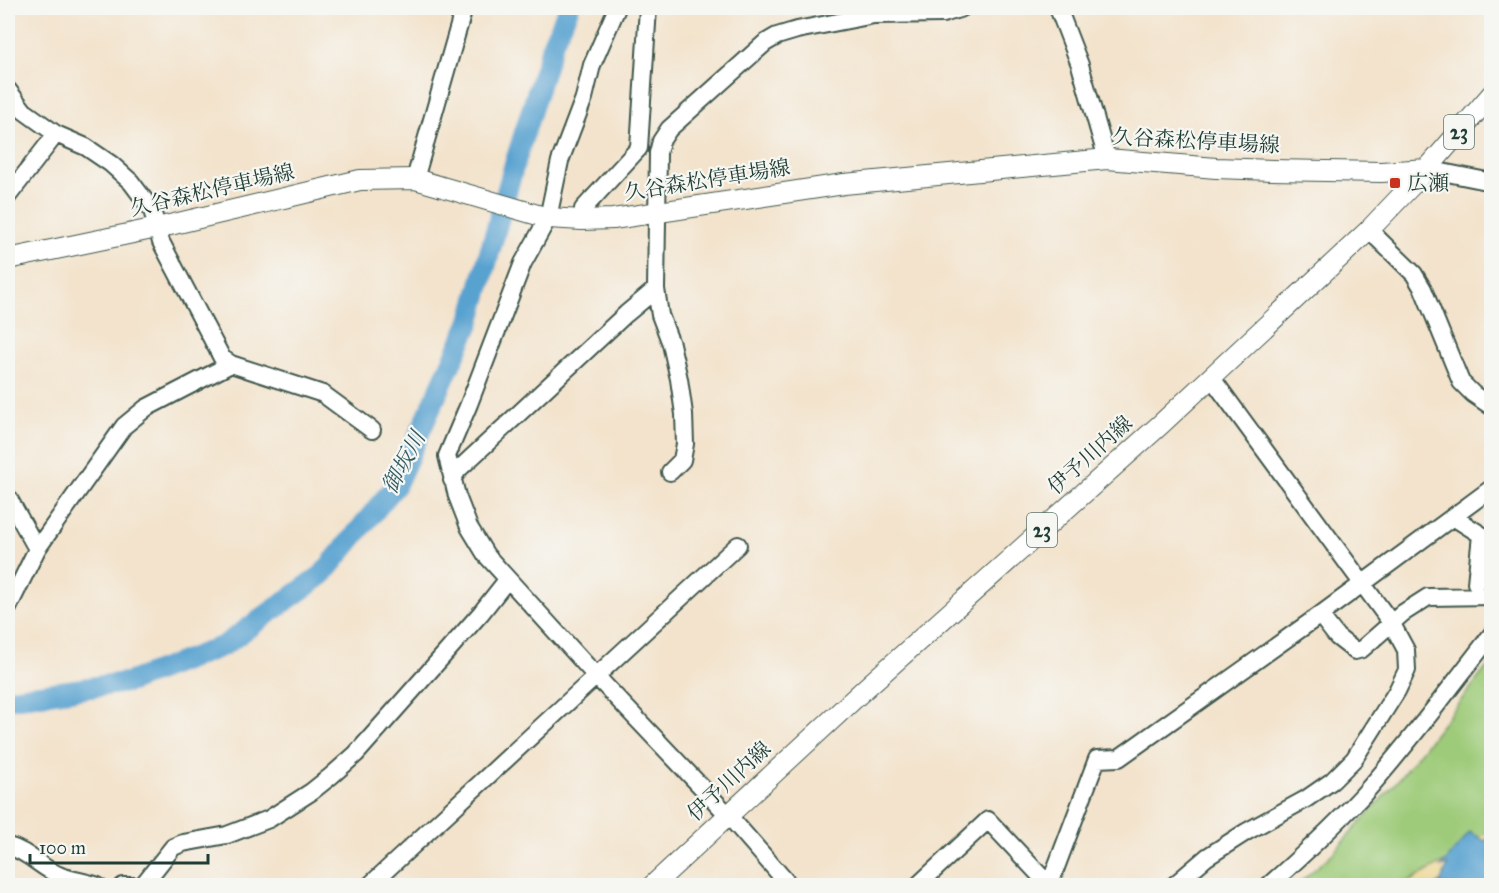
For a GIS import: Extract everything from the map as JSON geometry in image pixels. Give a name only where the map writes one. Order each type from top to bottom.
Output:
[{"type":"main road","name":"伊予川内線","points":[[652,885],[868,686],[1211,378],[1369,230],[1427,170],[1491,94]]},
{"type":"main road","name":"久谷森松停車場線","points":[[8,259],[157,228],[360,180],[415,179],[543,216],[582,220],[614,219],[844,184],[1107,159],[1261,170],[1382,172],[1427,170]]},
{"type":"street","points":[[415,179],[464,8]]},
{"type":"street","points":[[617,8],[592,65],[584,98],[560,161],[543,216],[447,456],[452,480],[469,527],[486,555],[597,677],[728,815],[790,885]]},
{"type":"street","points":[[582,220],[584,208],[639,148],[648,8]]},
{"type":"street","points":[[670,472],[682,460],[686,444],[680,379],[671,344],[660,315],[656,289],[658,153],[661,141],[669,129],[777,36],[874,15],[943,14],[962,8]]},
{"type":"street","points":[[1058,8],[1080,64],[1107,159]]},
{"type":"street","points":[[8,90],[24,111],[56,134],[86,147],[111,164],[131,182],[152,210],[161,242],[222,358],[231,364],[323,394],[372,430]]},
{"type":"street","points":[[8,196],[56,134]]},
{"type":"street","points":[[1427,170],[1491,182]]},
{"type":"street","points":[[1369,230],[1414,274],[1423,289],[1461,382],[1491,407]]},
{"type":"street","points":[[452,480],[458,471],[601,337],[656,289]]},
{"type":"street","points":[[8,608],[37,549],[124,426],[146,408],[231,364]]},
{"type":"street","points":[[1173,885],[1207,857],[1246,832],[1306,800],[1332,781],[1354,759],[1397,691],[1407,670],[1407,650],[1392,624],[1211,378]]},
{"type":"street","points":[[917,885],[988,820],[1049,885],[1096,759],[1119,758],[1320,615],[1491,488]]},
{"type":"street","points":[[8,497],[37,549]]},
{"type":"street","points":[[1453,517],[1486,538],[1476,583]]},
{"type":"street","points":[[369,885],[738,545]]},
{"type":"street","points":[[142,885],[173,847],[183,843],[227,836],[269,819],[331,776],[362,746],[481,613],[507,580]]},
{"type":"street","points":[[1320,615],[1337,637],[1355,651],[1362,650],[1403,613],[1428,597],[1491,596]]},
{"type":"street","points":[[1268,885],[1315,845],[1362,796],[1422,725],[1491,634]]},
{"type":"street","points":[[8,846],[16,848],[45,868],[62,876],[99,885]]},
{"type":"street","points":[[123,885],[135,885]]},
{"type":"green space","points":[[1491,662],[1491,829],[1448,860],[1401,885],[1296,886],[1334,852],[1399,779]]},
{"type":"sand","points":[[1491,829],[1491,885],[1401,886],[1448,860]]},
{"type":"water","points":[[1470,832],[1485,841],[1491,835],[1491,878],[1482,885],[1436,885],[1441,881],[1448,865],[1441,867]]},
{"type":"waterway","name":"御坂川","points":[[8,699],[129,682],[223,646],[322,575],[396,485],[470,322],[513,169],[553,42],[569,8]]},
{"type":"place","name":"広瀬","points":[[1395,183]]}]
